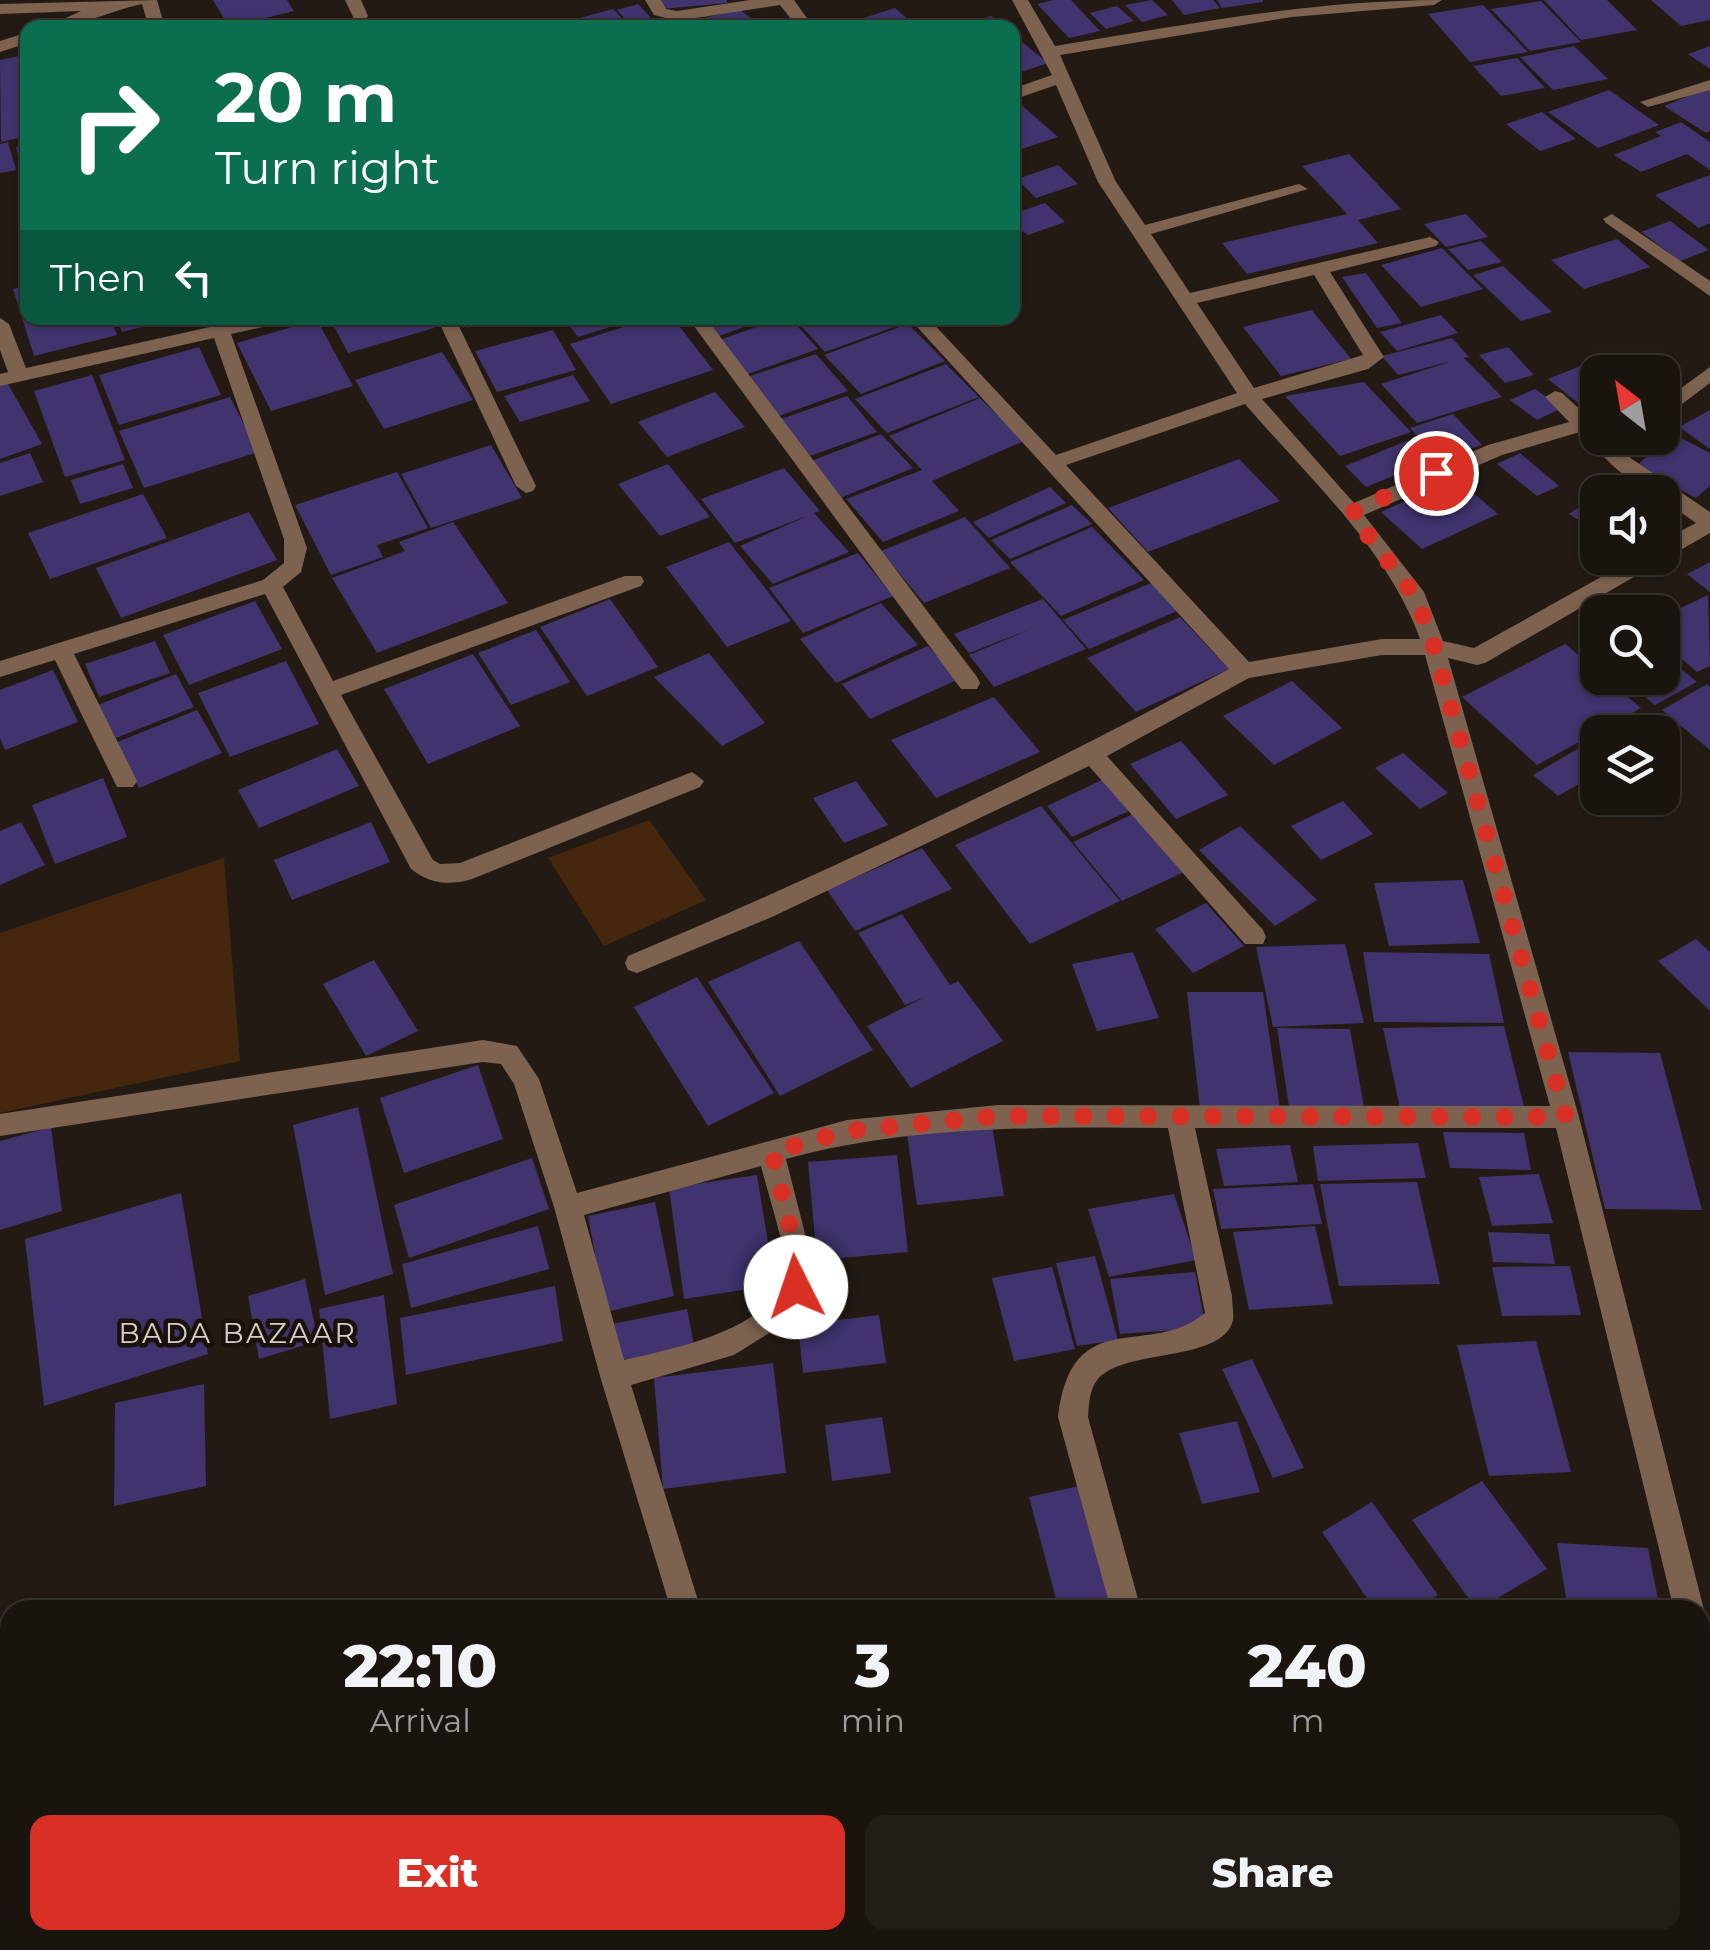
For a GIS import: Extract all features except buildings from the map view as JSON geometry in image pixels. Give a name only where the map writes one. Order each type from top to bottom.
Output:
[{"type":"street","points":[[0,10],[138,0]]},
{"type":"street","points":[[653,0],[660,12],[677,16],[782,0],[792,6],[801,20]]},
{"type":"street","points":[[1020,0],[1050,52],[1107,182],[1183,301],[1249,396],[1351,513],[1416,597],[1434,647],[1566,1117],[1687,1600]]},
{"type":"street","points":[[1050,52],[1292,12],[1434,0]]},
{"type":"street","points":[[72,20],[110,5]]},
{"type":"street","points":[[1020,92],[1061,76]]},
{"type":"street","points":[[1648,102],[1710,85]]},
{"type":"street","points":[[1139,232],[1299,189]]},
{"type":"street","points":[[1612,220],[1710,290]]},
{"type":"street","points":[[1183,301],[1430,242]]},
{"type":"street","points":[[1052,463],[1249,396],[1361,365],[1374,357],[1319,269]]},
{"type":"street","points":[[0,324],[9,378],[219,325],[298,552],[292,571],[270,584],[0,669]]},
{"type":"street","points":[[449,325],[526,486]]},
{"type":"street","points":[[702,325],[969,683]]},
{"type":"street","points":[[924,325],[1244,671]]},
{"type":"street","points":[[1680,398],[1710,372]]},
{"type":"street","points":[[1555,397],[1580,420]]},
{"type":"street","points":[[1351,513],[1480,456],[1580,425]]},
{"type":"street","points":[[1620,455],[1625,464],[1710,523],[1680,540]]},
{"type":"street","points":[[637,963],[763,910],[1091,753],[1244,671],[1382,647],[1434,647],[1478,656],[1621,575]]},
{"type":"street","points":[[327,692],[634,581]]},
{"type":"street","points":[[270,584],[419,862],[428,870],[445,876],[692,781]]},
{"type":"street","points":[[61,650],[124,781]]},
{"type":"street","points":[[1091,753],[1254,937]]},
{"type":"street","points":[[0,1125],[483,1051],[508,1054],[526,1078],[568,1207],[614,1376],[683,1600]]},
{"type":"street","points":[[568,1207],[847,1131],[998,1116],[1566,1117]]},
{"type":"street","points":[[1123,1600],[1072,1398],[1092,1367],[1111,1355],[1139,1344],[1204,1334],[1219,1319],[1218,1296],[1179,1116]]},
{"type":"street","points":[[614,1376],[721,1347],[780,1310],[796,1287],[800,1269],[772,1152]]},
{"type":"shaded area","points":[[649,820],[706,900],[604,946],[548,858]]},
{"type":"shaded area","points":[[224,858],[240,1061],[0,1113],[0,933]]},
{"type":"district","name":"BADA BAZAAR","points":[[238,1333]]},
{"type":"route","points":[[796,1287],[800,1269],[772,1152],[847,1131],[998,1116],[1566,1117],[1434,647],[1416,597],[1351,513],[1436,473]]}]
